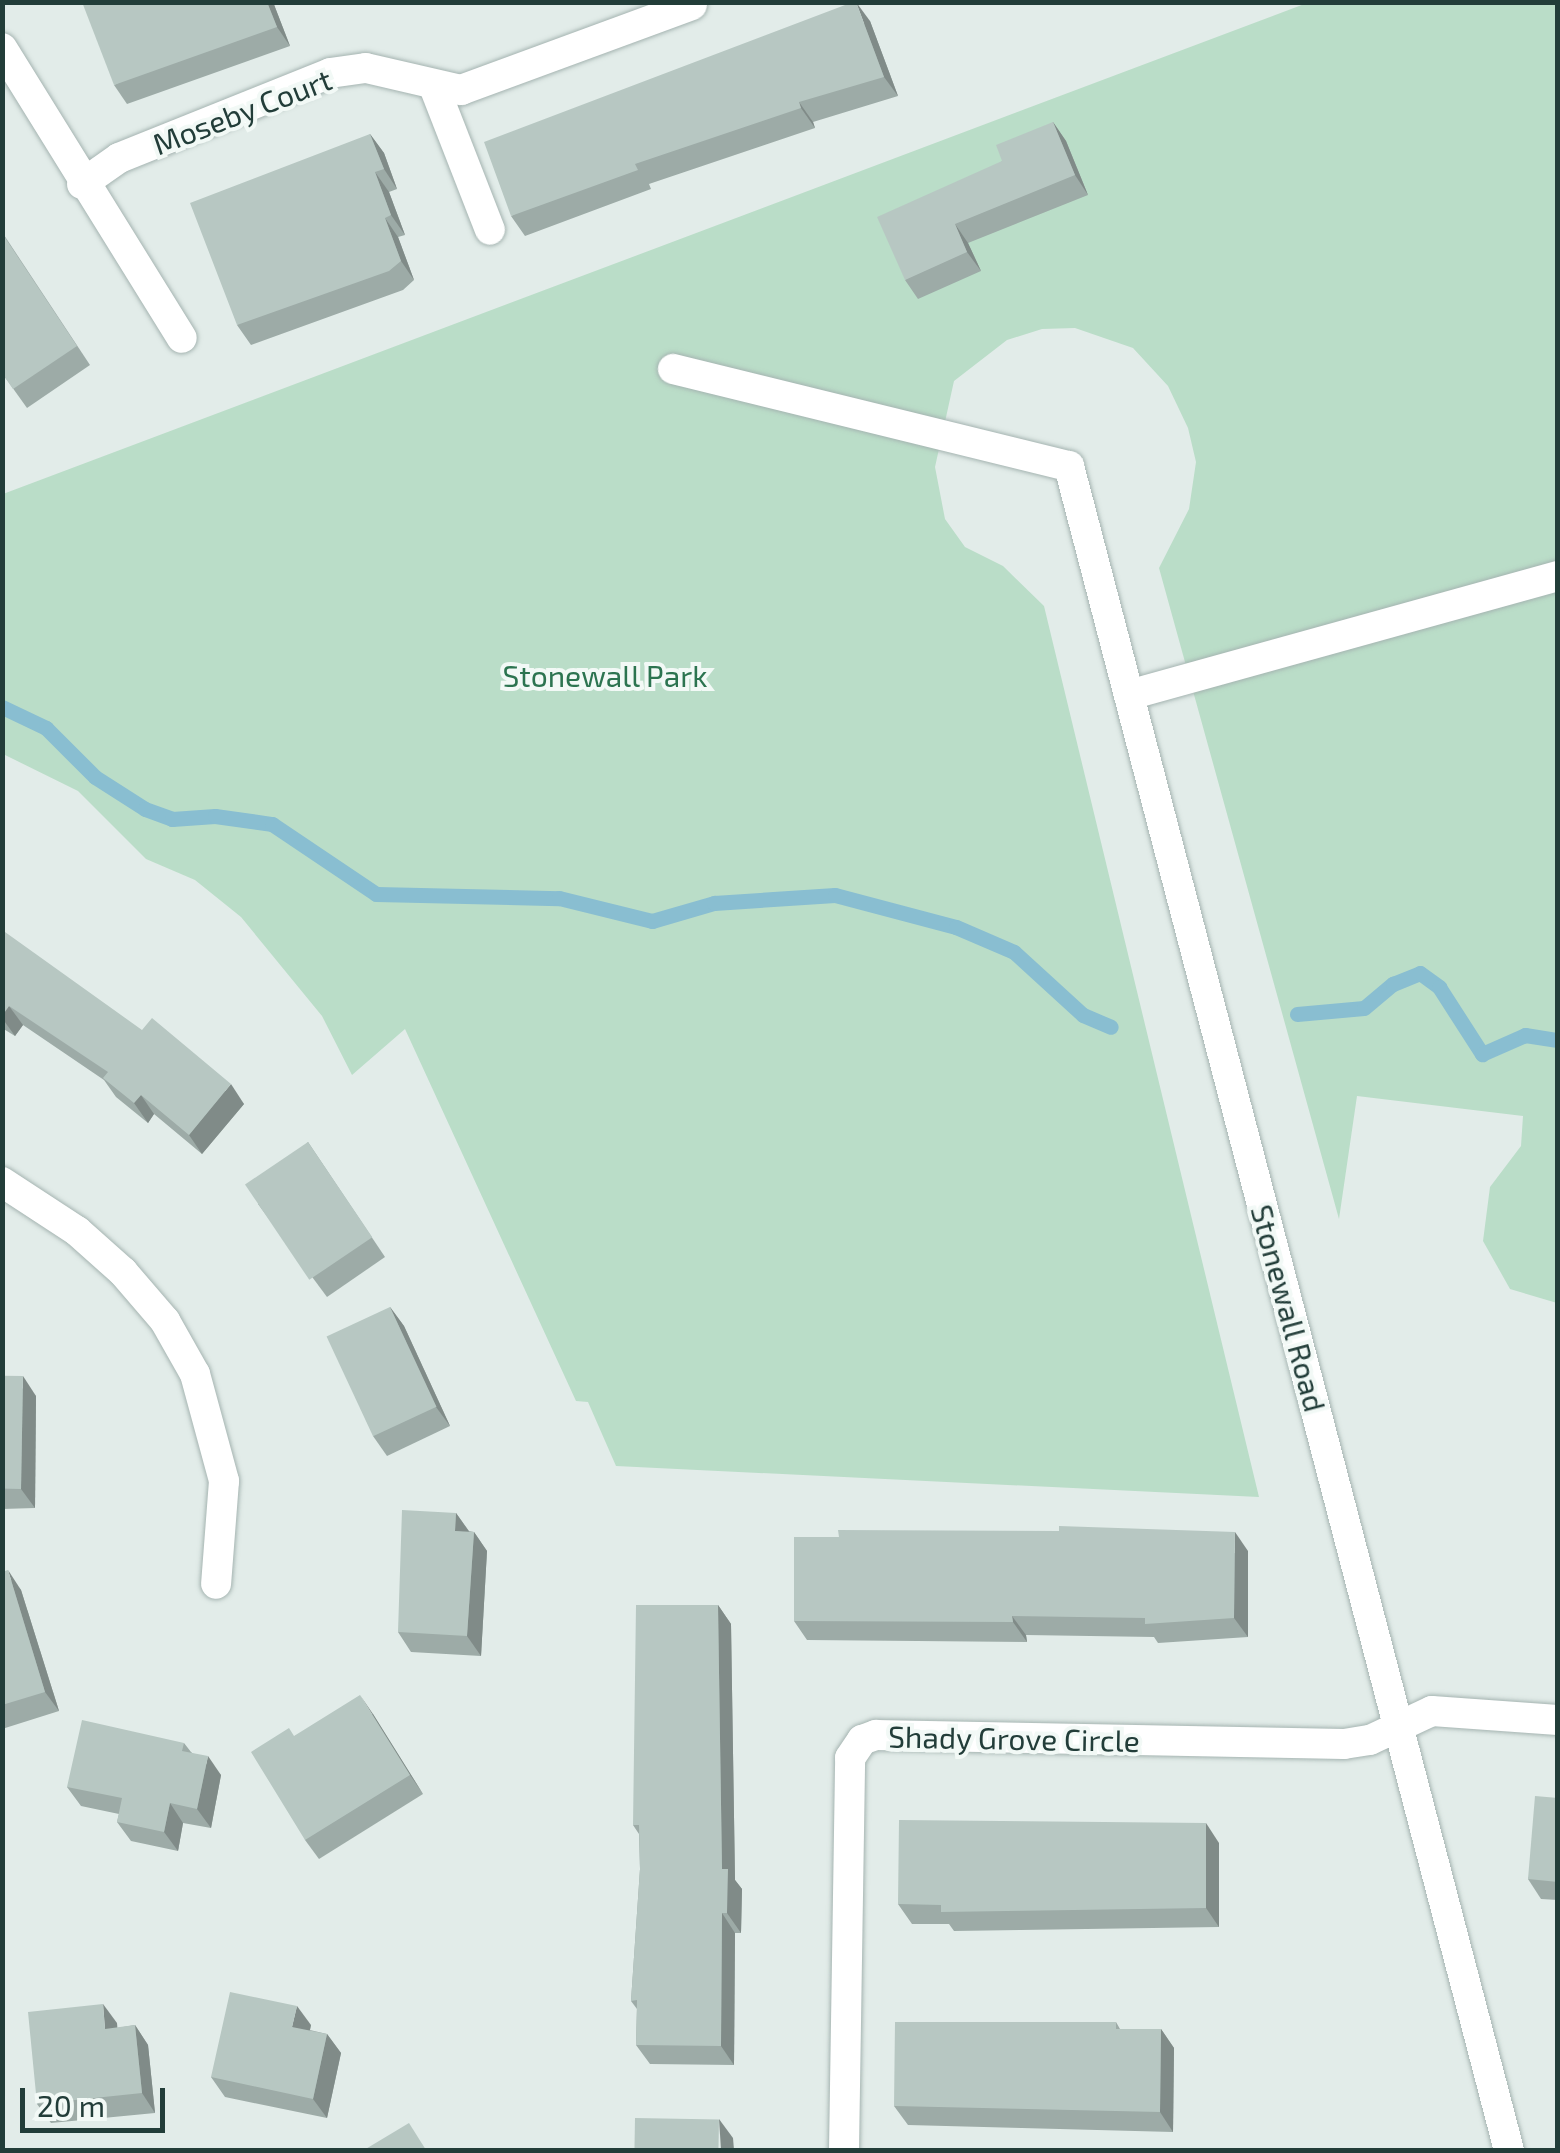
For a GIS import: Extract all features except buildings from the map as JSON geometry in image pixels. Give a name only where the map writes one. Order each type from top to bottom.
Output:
[{"type":"street","name":"Moseby Court","points":[[82,184],[120,158],[330,73],[366,68],[435,89],[461,90],[692,5]]},
{"type":"street","points":[[2,48],[82,184],[182,338]]},
{"type":"street","points":[[435,89],[490,230]]},
{"type":"street","name":"Stonewall Road","points":[[673,370],[1069,466],[1509,2150]]},
{"type":"street","points":[[1129,695],[1558,576]]},
{"type":"street","points":[[2,1182],[77,1231],[122,1272],[165,1321],[195,1374],[224,1481],[216,1584]]},
{"type":"street","points":[[1398,1726],[1432,1711],[1558,1720]]},
{"type":"street","name":"Shady Grove Circle","points":[[844,2150],[850,1758],[862,1740],[876,1735],[1344,1744],[1398,1726]]},
{"type":"green space","name":"Stonewall Park","points":[[1307,3],[1557,3],[1557,1303],[1510,1289],[1483,1241],[1490,1187],[1521,1146],[1523,1116],[1357,1096],[1339,1219],[1159,568],[1189,509],[1196,462],[1188,428],[1168,386],[1133,348],[1075,328],[1042,329],[1007,340],[954,381],[935,467],[945,519],[965,547],[1003,566],[1044,606],[1259,1497],[616,1466],[588,1402],[576,1401],[405,1029],[352,1075],[322,1016],[241,917],[195,880],[146,859],[78,791],[3,754],[3,494]]},
{"type":"waterway","points":[[2,707],[46,728],[95,777],[145,809],[172,819],[215,816],[272,824],[376,894],[559,898],[652,921],[714,903],[835,895],[956,927],[1014,952],[1083,1015],[1111,1027]]},
{"type":"waterway","points":[[1297,1014],[1364,1008],[1393,984],[1420,973],[1439,987],[1482,1054],[1525,1035],[1558,1040]]}]
